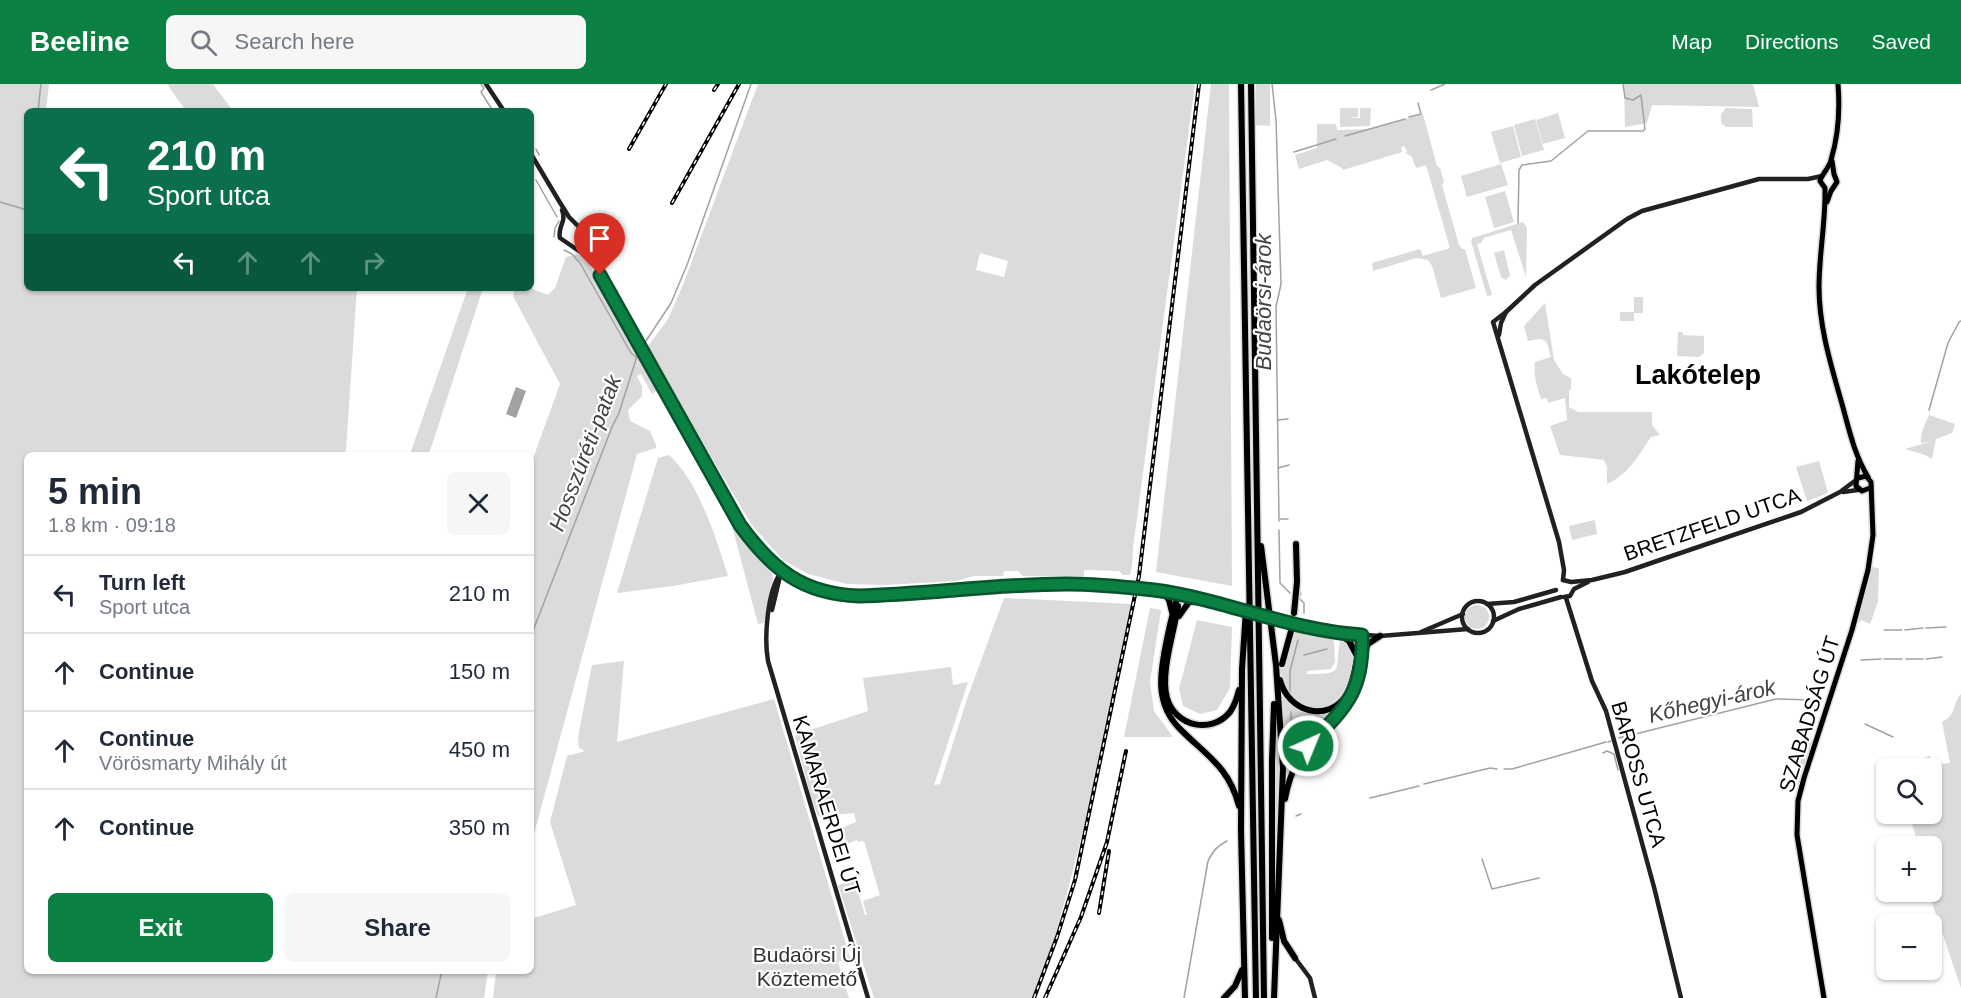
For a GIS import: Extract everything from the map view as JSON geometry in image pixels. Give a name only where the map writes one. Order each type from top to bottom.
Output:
[{"type":"highway","points":[[1242,84],[1248,604],[1256,998]]},
{"type":"highway","points":[[1251,84],[1264,998]]},
{"type":"highway","points":[[1257,516],[1283,690],[1292,702],[1305,709],[1321,711],[1336,705],[1348,693],[1359,659],[1366,646],[1380,636]]},
{"type":"highway","points":[[1294,613],[1296,544]]},
{"type":"highway","points":[[1160,591],[1171,604],[1174,619]]},
{"type":"highway","points":[[1179,594],[1166,671],[1165,687],[1171,708],[1180,718],[1189,723],[1205,725],[1215,723],[1227,715],[1234,706],[1242,669]]},
{"type":"highway","points":[[1207,601],[1189,602],[1174,619],[1162,663],[1160,686],[1163,702],[1176,725],[1212,758],[1225,774],[1236,798],[1241,831]]},
{"type":"highway","points":[[1245,998],[1241,831],[1242,669],[1244,614],[1248,604]]},
{"type":"highway","points":[[1273,998],[1283,758],[1279,664],[1291,631]]},
{"type":"highway","points":[[1337,633],[1349,641],[1359,659]]},
{"type":"highway","points":[[1281,817],[1288,784],[1295,765],[1302,753],[1349,701],[1357,684],[1362,635]]},
{"type":"highway","points":[[1273,998],[1274,704]]},
{"type":"highway","points":[[1278,898],[1281,933],[1295,958]]},
{"type":"highway","points":[[1224,998],[1235,986],[1244,966]]},
{"type":"main road","points":[[1825,210],[1837,182],[1832,157],[1838,116],[1838,84]]},
{"type":"main road","points":[[1832,157],[1820,183],[1825,188],[1833,188]]},
{"type":"main road","points":[[1823,175],[1834,174]]},
{"type":"main road","points":[[1825,188],[1819,282],[1821,319],[1827,351],[1858,461],[1871,482],[1870,488],[1860,490],[1855,484],[1858,461]]},
{"type":"main road","points":[[1857,479],[1862,476],[1868,477]]},
{"type":"main road","name":"SZABADSÁG ÚT","points":[[1824,998],[1797,835],[1797,806],[1852,630],[1868,570],[1873,535],[1870,488]]},
{"type":"main road","name":"SZABADSÁG ÚT","points":[[1860,490],[1872,513]]},
{"type":"street","points":[[486,84],[502,108]]},
{"type":"street","points":[[534,159],[559,201],[581,230],[579,239],[582,246],[740,525],[757,548],[781,572],[794,580],[816,589],[859,596],[1004,586],[1069,584],[1125,587],[1179,594],[1337,633],[1380,636],[1468,629],[1477,632],[1484,631],[1493,621],[1519,609],[1570,596],[1574,589],[1571,582],[1563,580]]},
{"type":"street","points":[[1556,590],[1558,584],[1563,580],[1564,570],[1558,542],[1494,322],[1535,285],[1627,219],[1642,211],[1760,179],[1808,179],[1823,175]]},
{"type":"street","points":[[1808,179],[1820,183]]},
{"type":"street","points":[[559,201],[563,214],[560,236],[564,242],[583,252],[595,266]]},
{"type":"street","points":[[563,224],[573,222]]},
{"type":"street","points":[[571,244],[579,239]]},
{"type":"street","points":[[1499,336],[1506,312]]},
{"type":"street","name":"BRETZFELD UTCA","points":[[1571,582],[1592,580],[1625,572],[1801,512],[1840,492],[1857,479]]},
{"type":"street","name":"BRETZFELD UTCA","points":[[1840,492],[1860,490]]},
{"type":"street","name":"KAMARAERDEI ÚT","points":[[769,621],[778,592],[781,572]]},
{"type":"street","name":"KAMARAERDEI ÚT","points":[[781,572],[776,579],[767,650],[774,685],[868,998]]},
{"type":"street","points":[[778,592],[783,583],[794,580]]},
{"type":"street","name":"BRETZFELD UTCA","points":[[1574,589],[1592,580]]},
{"type":"street","points":[[1556,590],[1564,597]]},
{"type":"street","points":[[1487,604],[1514,602],[1556,590]]},
{"type":"street","name":"BAROSS UTCA","points":[[1564,597],[1592,681],[1610,722],[1652,877],[1681,998]]},
{"type":"street","points":[[1414,634],[1438,626],[1462,614],[1472,602],[1481,601],[1487,604],[1492,610],[1493,621]]},
{"type":"street","points":[[1462,614],[1468,629]]},
{"type":"street","points":[[1295,958],[1310,978],[1315,998]]},
{"type":"green space","points":[[0,84],[49,84],[46,108],[24,108],[24,291],[357,291],[345,452],[24,452],[24,974],[488,974],[484,998],[0,998]]},
{"type":"green space","points":[[167,84],[213,84],[231,108],[184,108]]},
{"type":"green space","points":[[758,84],[1195,84],[1130,575],[1123,575],[1119,571],[1084,570],[1084,577],[1023,576],[1018,571],[1004,571],[1003,576],[974,576],[956,581],[885,585],[847,584],[808,574],[783,560],[752,525],[646,349],[668,319],[683,285]],"holes":[[[980,253],[1008,261],[1004,277],[976,270]]]},
{"type":"green space","points":[[1211,84],[1229,84],[1232,586],[1156,572]]},
{"type":"green space","points":[[1256,84],[1270,84],[1270,126],[1256,125]]},
{"type":"green space","points":[[1624,84],[1753,84],[1759,107],[1652,105],[1647,123],[1625,127]]},
{"type":"green space","points":[[1340,108],[1358,108],[1358,117],[1347,118],[1360,118],[1360,108],[1371,108],[1370,126],[1340,127]]},
{"type":"green space","points":[[1726,108],[1752,109],[1753,127],[1726,127],[1721,123],[1721,114]]},
{"type":"green space","points":[[1558,113],[1565,138],[1543,144],[1536,120]]},
{"type":"green space","points":[[1423,114],[1437,166],[1440,168],[1444,182],[1442,185],[1459,245],[1465,249],[1476,288],[1441,298],[1432,266],[1428,260],[1416,258],[1373,271],[1372,263],[1420,249],[1423,256],[1450,248],[1426,165],[1416,168],[1404,146],[1401,147],[1402,152],[1343,170],[1327,160],[1299,169],[1295,155],[1317,148],[1317,124],[1336,124],[1337,130],[1368,129]]},
{"type":"green space","points":[[1535,119],[1544,150],[1522,156],[1514,125]]},
{"type":"green space","points":[[1513,126],[1521,157],[1500,163],[1491,132]]},
{"type":"green space","points":[[1501,164],[1508,185],[1467,197],[1461,176]]},
{"type":"green space","points":[[1505,191],[1514,222],[1494,228],[1485,197]]},
{"type":"green space","points":[[1523,222],[1527,228],[1526,277],[1511,230],[1484,238],[1481,243],[1477,244],[1492,295],[1487,296],[1472,238]]},
{"type":"green space","points":[[1504,250],[1510,275],[1506,280],[1501,277],[1494,253]]},
{"type":"green space","points":[[577,254],[589,264],[659,389],[652,394],[641,374],[637,376],[642,386],[642,396],[628,410],[630,421],[650,431],[656,448],[637,454],[534,834],[534,456],[560,384],[513,296],[514,291],[534,290],[548,295],[555,288],[566,257]]},
{"type":"green space","points":[[467,291],[482,291],[430,452],[411,452]]},
{"type":"green space","points":[[1634,297],[1643,297],[1643,313],[1634,313],[1634,321],[1620,321],[1620,312],[1634,312]]},
{"type":"green space","points":[[1545,303],[1554,360],[1563,374],[1571,378],[1569,407],[1578,412],[1652,412],[1652,425],[1660,435],[1651,437],[1627,470],[1607,484],[1607,467],[1604,460],[1560,455],[1550,426],[1567,420],[1565,398],[1548,403],[1547,398],[1541,399],[1535,376],[1535,362],[1551,357],[1544,340],[1528,341],[1524,326]]},
{"type":"green space","points":[[1678,332],[1683,332],[1683,335],[1704,336],[1704,353],[1699,357],[1677,356]]},
{"type":"green space","points":[[1929,415],[1955,424],[1952,433],[1936,439],[1932,459],[1905,449],[1932,441],[1921,443],[1922,432]]},
{"type":"green space","points":[[669,455],[680,466],[698,495],[728,576],[617,593],[658,458]]},
{"type":"green space","points":[[1819,461],[1828,493],[1807,501],[1796,467]]},
{"type":"green space","points":[[728,511],[750,546],[772,573],[764,623],[758,624]]},
{"type":"green space","points":[[1595,520],[1597,534],[1572,540],[1569,526]]},
{"type":"green space","points":[[1872,567],[1879,568],[1878,602],[1870,624],[1861,620],[1860,623],[1857,617]]},
{"type":"green space","points":[[1004,598],[1132,604],[1087,816],[1054,940],[1032,998],[874,998],[838,885],[855,881],[865,915],[867,915],[863,901],[880,895],[864,841],[858,842],[857,840],[847,844],[842,828],[856,822],[854,813],[818,816],[811,798],[795,735],[868,711],[863,678],[951,667],[953,685],[968,682],[934,785],[940,784],[968,696]]},
{"type":"green space","points":[[1477,605],[1486,608],[1489,617],[1486,626],[1477,629],[1468,626],[1465,617],[1468,608]]},
{"type":"green space","points":[[1150,608],[1161,610],[1150,682],[1154,711],[1173,737],[1124,737]]},
{"type":"green space","points":[[1197,620],[1232,627],[1230,688],[1217,710],[1200,714],[1183,706],[1179,689]]},
{"type":"green space","points":[[1295,629],[1331,638],[1334,642],[1335,662],[1331,669],[1307,671],[1307,674],[1328,673],[1336,669],[1340,641],[1345,642],[1352,649],[1351,668],[1345,688],[1333,703],[1326,707],[1317,709],[1307,707],[1289,695],[1283,686],[1284,669]]},
{"type":"green space","points":[[1361,646],[1345,704],[1306,744],[1287,773],[1282,696],[1298,708],[1310,713],[1342,703]]},
{"type":"green space","name":"Budaörsi Új Köztemető","points":[[624,661],[617,742],[774,699],[850,958],[838,962],[849,998],[493,998],[496,974],[534,974],[534,918],[576,905],[550,822],[567,756],[585,751],[579,748],[578,737],[592,665]]},
{"type":"green space","points":[[1961,694],[1961,988],[1942,932],[1942,914],[1936,914],[1932,902],[1942,902],[1942,836],[1916,836],[1912,824],[1942,824],[1942,764],[1950,763],[1942,722],[1950,716]]},
{"type":"green space","points":[[1277,711],[1281,778],[1275,907],[1273,907]]},
{"type":"green space","points":[[1807,738],[1813,740],[1799,782],[1797,785],[1790,786]]},
{"type":"shaded area","points":[[516,387],[526,391],[516,418],[506,414]]},
{"type":"waterway","points":[[38,108],[41,84]]},
{"type":"waterway","points":[[481,84],[484,88],[481,92],[491,108]]},
{"type":"waterway","name":"Hosszúréti-patak","points":[[534,628],[619,413],[638,353],[671,303],[687,265],[751,84]]},
{"type":"waterway","name":"Budaörsi-árok","points":[[1272,84],[1276,120],[1281,284],[1276,307],[1279,521]]},
{"type":"waterway","name":"Budaörsi-árok","points":[[1431,90],[1445,84]]},
{"type":"waterway","points":[[1518,223],[1519,170],[1522,165],[1551,161],[1588,131],[1643,131],[1645,129],[1641,95],[1633,100],[1625,98],[1623,84]]},
{"type":"waterway","name":"Budaörsi-árok","points":[[1409,117],[1421,114],[1418,103]]},
{"type":"waterway","name":"Budaörsi-árok","points":[[1345,136],[1405,119]]},
{"type":"waterway","name":"Budaörsi-árok","points":[[1294,152],[1336,139]]},
{"type":"waterway","points":[[536,149],[539,155]]},
{"type":"waterway","points":[[536,180],[557,217]]},
{"type":"waterway","points":[[0,202],[24,209]]},
{"type":"waterway","points":[[554,237],[559,221]]},
{"type":"waterway","points":[[564,250],[572,254],[580,263],[631,353],[636,357]]},
{"type":"waterway","points":[[1929,410],[1948,343],[1961,321]]},
{"type":"waterway","points":[[1277,420],[1288,419]]},
{"type":"waterway","points":[[1278,468],[1289,465]]},
{"type":"waterway","points":[[1280,519],[1288,519]]},
{"type":"waterway","name":"Budaörsi-árok","points":[[1279,530],[1280,583],[1290,593]]},
{"type":"waterway","name":"Budaörsi-árok","points":[[1301,593],[1299,598],[1304,603],[1304,613]]},
{"type":"waterway","points":[[1926,628],[1946,627]]},
{"type":"waterway","points":[[1905,630],[1923,628]]},
{"type":"waterway","points":[[1884,630],[1902,630]]},
{"type":"waterway","name":"Budaörsi-árok","points":[[1290,695],[1290,671],[1298,640]]},
{"type":"waterway","points":[[1304,655],[1327,649]]},
{"type":"waterway","points":[[1926,659],[1942,657]]},
{"type":"waterway","points":[[1861,660],[1881,659]]},
{"type":"waterway","points":[[1884,659],[1902,659]]},
{"type":"waterway","points":[[1906,659],[1923,659]]},
{"type":"waterway","name":"Kőhegyi-árok","points":[[1619,738],[1776,699],[1812,700]]},
{"type":"waterway","name":"Budaörsi-árok","points":[[1291,712],[1292,758]]},
{"type":"waterway","name":"Kőhegyi-árok","points":[[1865,724],[1893,737]]},
{"type":"waterway","points":[[1618,727],[1621,737]]},
{"type":"waterway","name":"Kőhegyi-árok","points":[[1504,769],[1512,769],[1606,742]]},
{"type":"waterway","points":[[1603,753],[1607,751],[1614,754],[1618,770]]},
{"type":"waterway","name":"Kőhegyi-árok","points":[[1424,784],[1490,768],[1497,769]]},
{"type":"waterway","name":"Kőhegyi-árok","points":[[1370,798],[1419,786]]},
{"type":"waterway","name":"Kőhegyi-árok","points":[[1296,816],[1301,814]]},
{"type":"waterway","name":"Budaörsi-árok","points":[[1184,998],[1208,861],[1216,849],[1227,841]]},
{"type":"waterway","points":[[1482,859],[1492,889],[1539,878]]},
{"type":"waterway","name":"Hosszúréti-patak","points":[[436,998],[441,974]]},
{"type":"tunnel","points":[[1291,631],[1294,613]]},
{"type":"tunnel","points":[[1278,683],[1282,664]]},
{"type":"railway","points":[[629,149],[666,84]]},
{"type":"railway","points":[[714,90],[718,84]]},
{"type":"railway","points":[[672,203],[739,84]]},
{"type":"railway","points":[[1034,998],[1075,880],[1139,576],[1199,84]]},
{"type":"railway","points":[[1045,998],[1081,917],[1107,842],[1126,751]]},
{"type":"railway","points":[[1099,913],[1109,851]]},
{"type":"district","name":"Lakótelep","points":[[1698,375]]},
{"type":"route","points":[[600,275],[740,525],[757,548],[781,572],[816,589],[859,596],[1024,585],[1091,584],[1125,587],[1179,594],[1322,630],[1362,635],[1362,652],[1354,693],[1345,708],[1308,746]]}]
